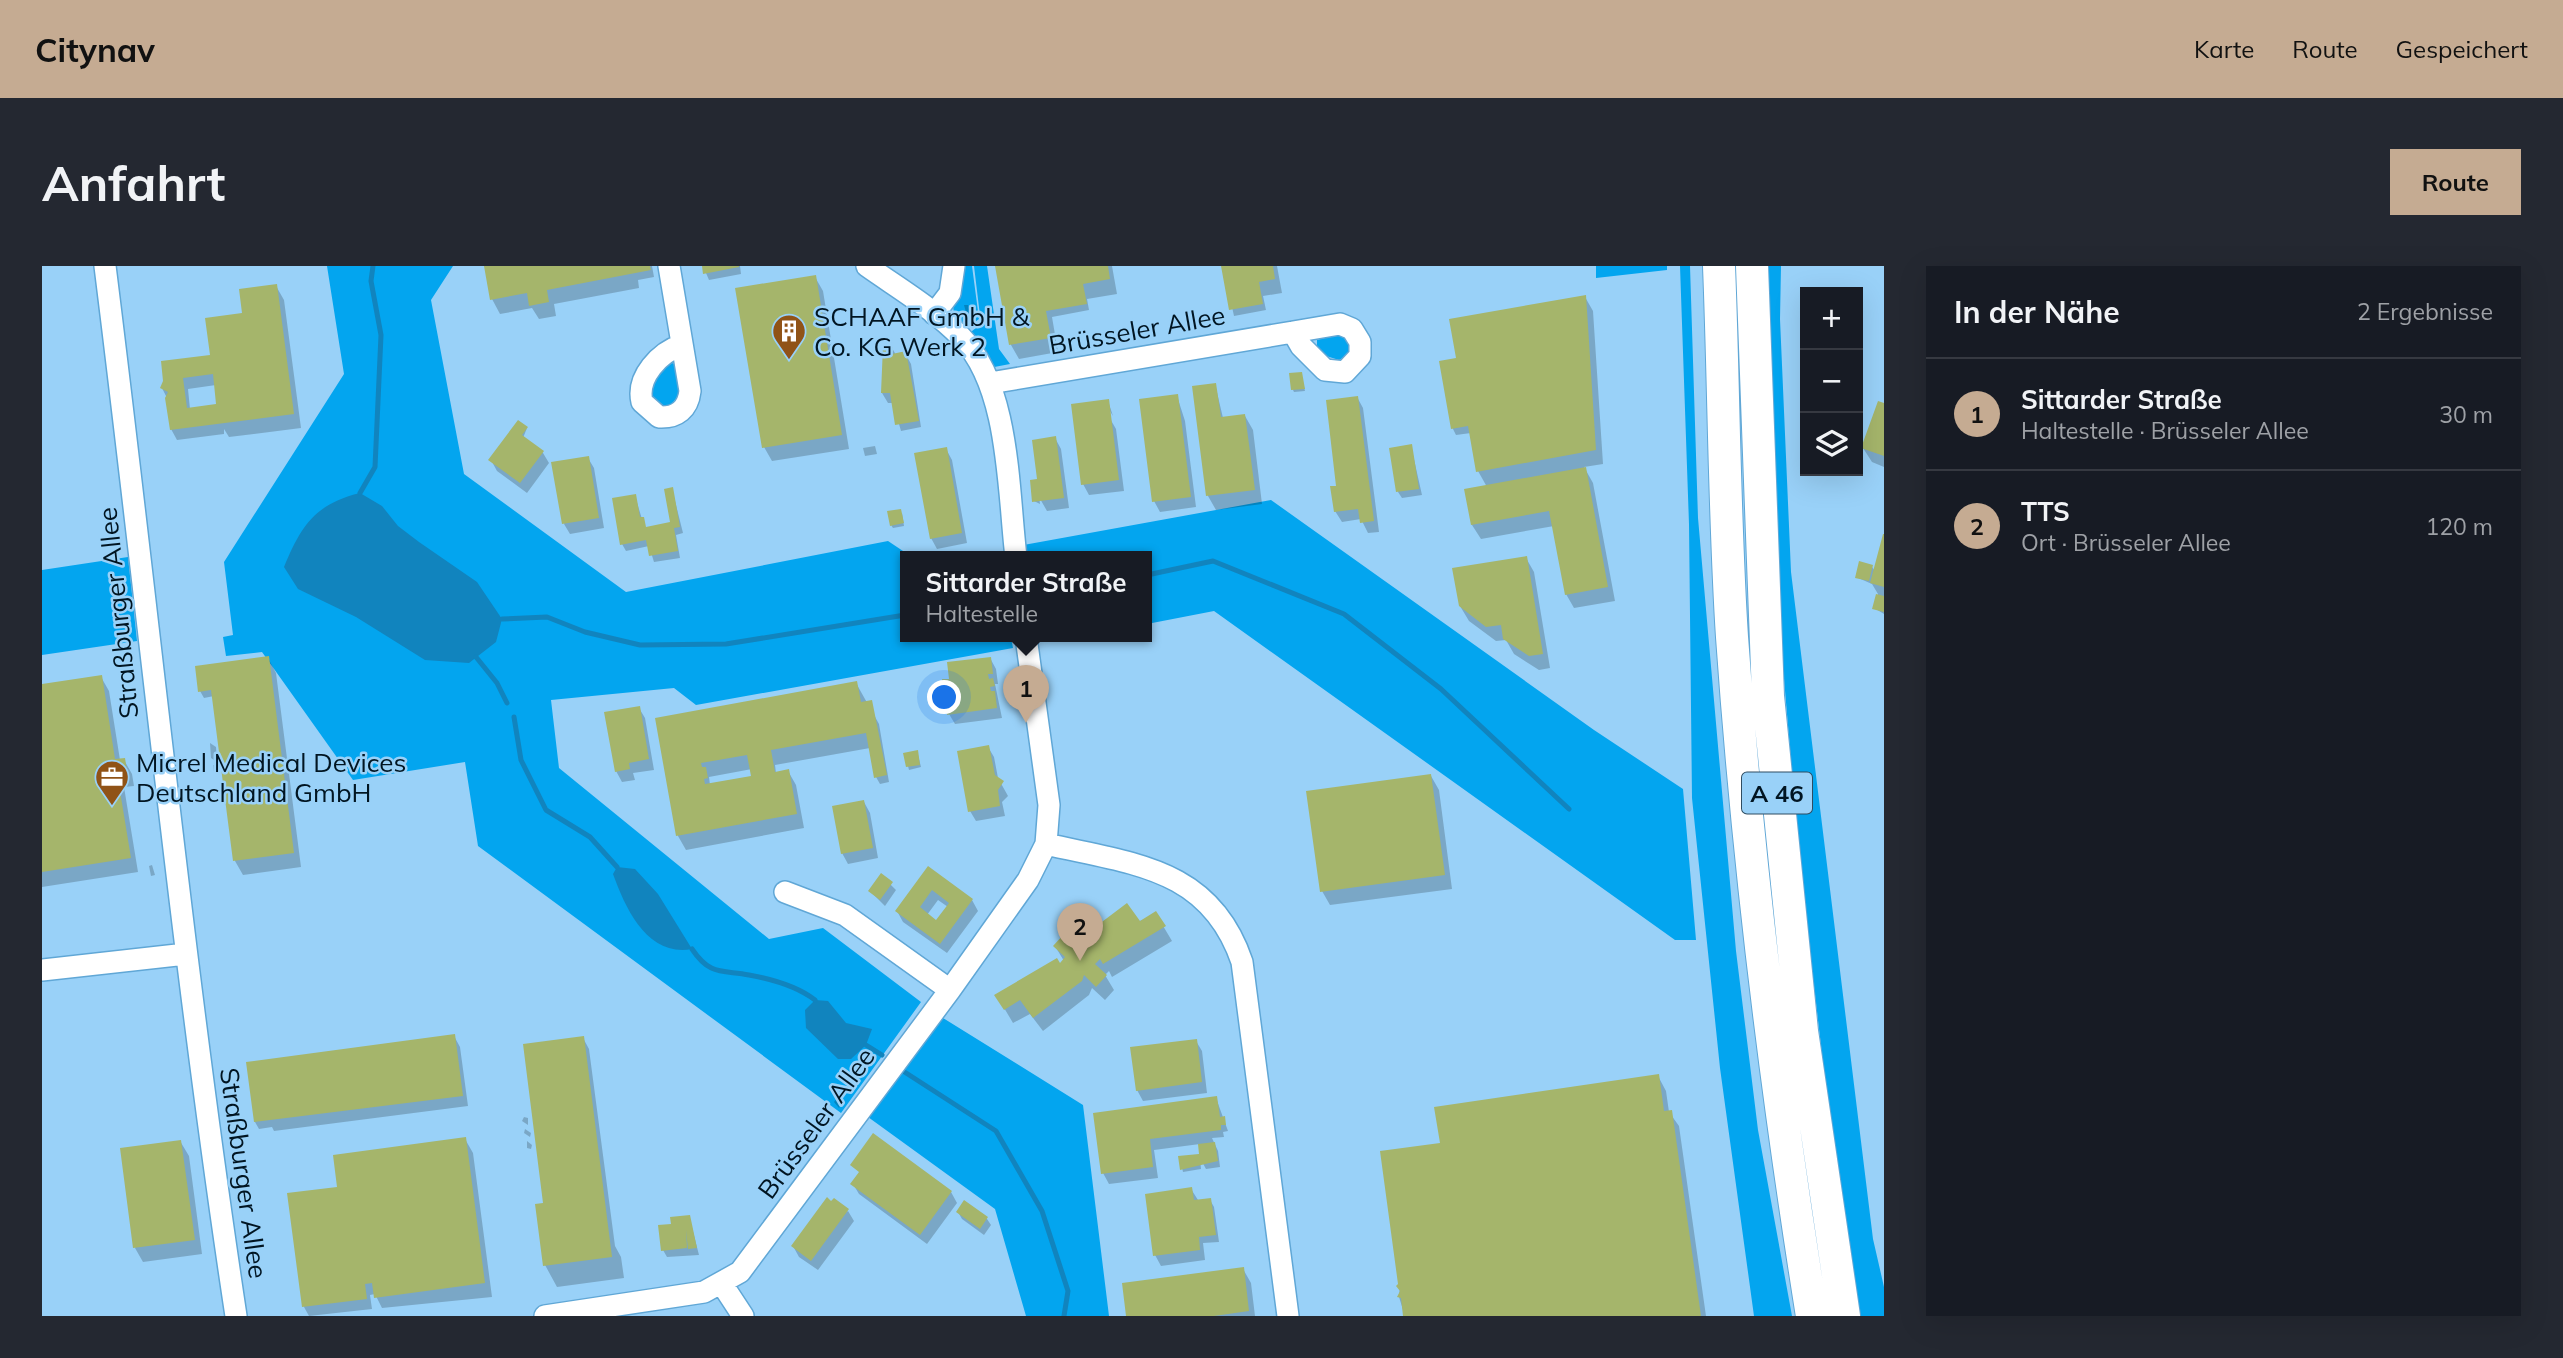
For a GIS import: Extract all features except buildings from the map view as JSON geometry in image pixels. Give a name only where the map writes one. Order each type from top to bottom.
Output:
[{"type":"highway","name":"A 46","points":[[1719,266],[1732,636],[1776,1068],[1812,1316]]},
{"type":"highway","name":"A 46","points":[[1752,266],[1768,696],[1802,1031],[1844,1316]]},
{"type":"street","name":"Straßburger Allee","points":[[105,266],[130,460],[147,644],[212,1162],[236,1316]]},
{"type":"street","points":[[669,266],[682,345]]},
{"type":"street","points":[[867,266],[961,337],[983,365],[1000,427],[1015,551]]},
{"type":"street","points":[[934,314],[950,293],[954,266]]},
{"type":"street","name":"Brüsseler Allee","points":[[990,383],[1293,332]]},
{"type":"street","name":"Brüsseler Allee","points":[[545,1316],[686,1296],[722,1284],[740,1272],[950,990],[1028,880],[1046,844],[1049,805],[1028,642]]},
{"type":"street","points":[[1046,844],[1153,871],[1194,889],[1213,907],[1233,936],[1245,985],[1288,1316]]},
{"type":"street","points":[[785,892],[845,915],[950,990]]},
{"type":"street","points":[[42,970],[186,954]]},
{"type":"street","points":[[722,1284],[743,1316]]},
{"type":"shaded area","points":[[327,266],[453,266],[431,300],[464,474],[626,592],[888,541],[903,551],[900,551],[900,642],[1012,642],[1013,648],[696,705],[674,688],[551,700],[559,768],[769,939],[823,928],[921,1002],[841,1113],[478,846],[465,762],[353,780],[262,652],[226,656],[223,637],[233,635],[224,562],[344,374]]},
{"type":"shaded area","points":[[964,266],[972,266],[979,319],[963,331],[954,315],[953,307]]},
{"type":"shaded area","points":[[974,266],[987,266],[999,349],[1010,364],[989,368],[967,335],[981,324]]},
{"type":"shaded area","points":[[1596,266],[1667,266],[1667,270],[1596,278]]},
{"type":"shaded area","points":[[1680,266],[1690,266],[1698,518],[1736,951],[1758,1130],[1792,1316],[1754,1316],[1720,1068],[1692,798],[1689,524]]},
{"type":"shaded area","points":[[1761,266],[1781,266],[1780,319],[1791,572],[1873,1239],[1884,1287],[1884,1316],[1860,1316],[1825,1080],[1800,866],[1766,468]]},
{"type":"shaded area","points":[[1339,334],[1350,339],[1350,354],[1339,360],[1323,355],[1317,349],[1317,340]]},
{"type":"shaded area","points":[[672,363],[677,365],[679,392],[674,402],[661,410],[650,398],[651,393],[660,372]]},
{"type":"shaded area","points":[[360,493],[382,506],[398,526],[419,542],[477,582],[502,619],[496,642],[469,663],[425,660],[356,617],[298,589],[284,567],[304,528],[321,510],[332,503]]},
{"type":"shaded area","points":[[1271,500],[1594,730],[1683,789],[1696,940],[1675,940],[1214,611],[1152,623],[1152,551],[1018,551],[1018,546]]},
{"type":"shaded area","points":[[128,557],[137,641],[42,655],[42,570]]},
{"type":"shaded area","points":[[617,867],[635,869],[658,894],[692,949],[677,950],[663,946],[641,928],[618,888],[613,874]]},
{"type":"shaded area","points":[[815,1000],[828,1001],[846,1023],[872,1029],[866,1045],[851,1059],[838,1059],[806,1028],[805,1010]]},
{"type":"shaded area","points":[[943,1018],[1083,1105],[1109,1316],[1026,1316],[995,1209],[868,1117]]},
{"type":"waterway","points":[[360,493],[375,467],[381,335],[371,281],[373,266]]},
{"type":"waterway","points":[[1152,574],[1213,561],[1344,614],[1441,689],[1569,809]]},
{"type":"waterway","points":[[502,619],[547,617],[585,632],[640,645],[726,644],[900,616]]},
{"type":"waterway","points":[[476,657],[497,683],[507,703]]},
{"type":"waterway","points":[[514,717],[521,760],[546,810],[590,837],[617,867]]},
{"type":"waterway","points":[[692,949],[711,968],[775,981],[801,991],[815,1000]]},
{"type":"waterway","points":[[866,1045],[882,1055]]},
{"type":"waterway","points":[[903,1071],[996,1131],[1042,1211],[1068,1291],[1064,1316]]},
{"type":"place","name":"SCHAAF GmbH & Co. KG Werk 2","points":[[789,361]]},
{"type":"place","name":"Sittarder Straße","points":[[1026,723]]},
{"type":"place","name":"Micrel Medical Devices Deutschland GmbH","points":[[112,807]]},
{"type":"place","name":"TTS","points":[[1080,961]]}]
